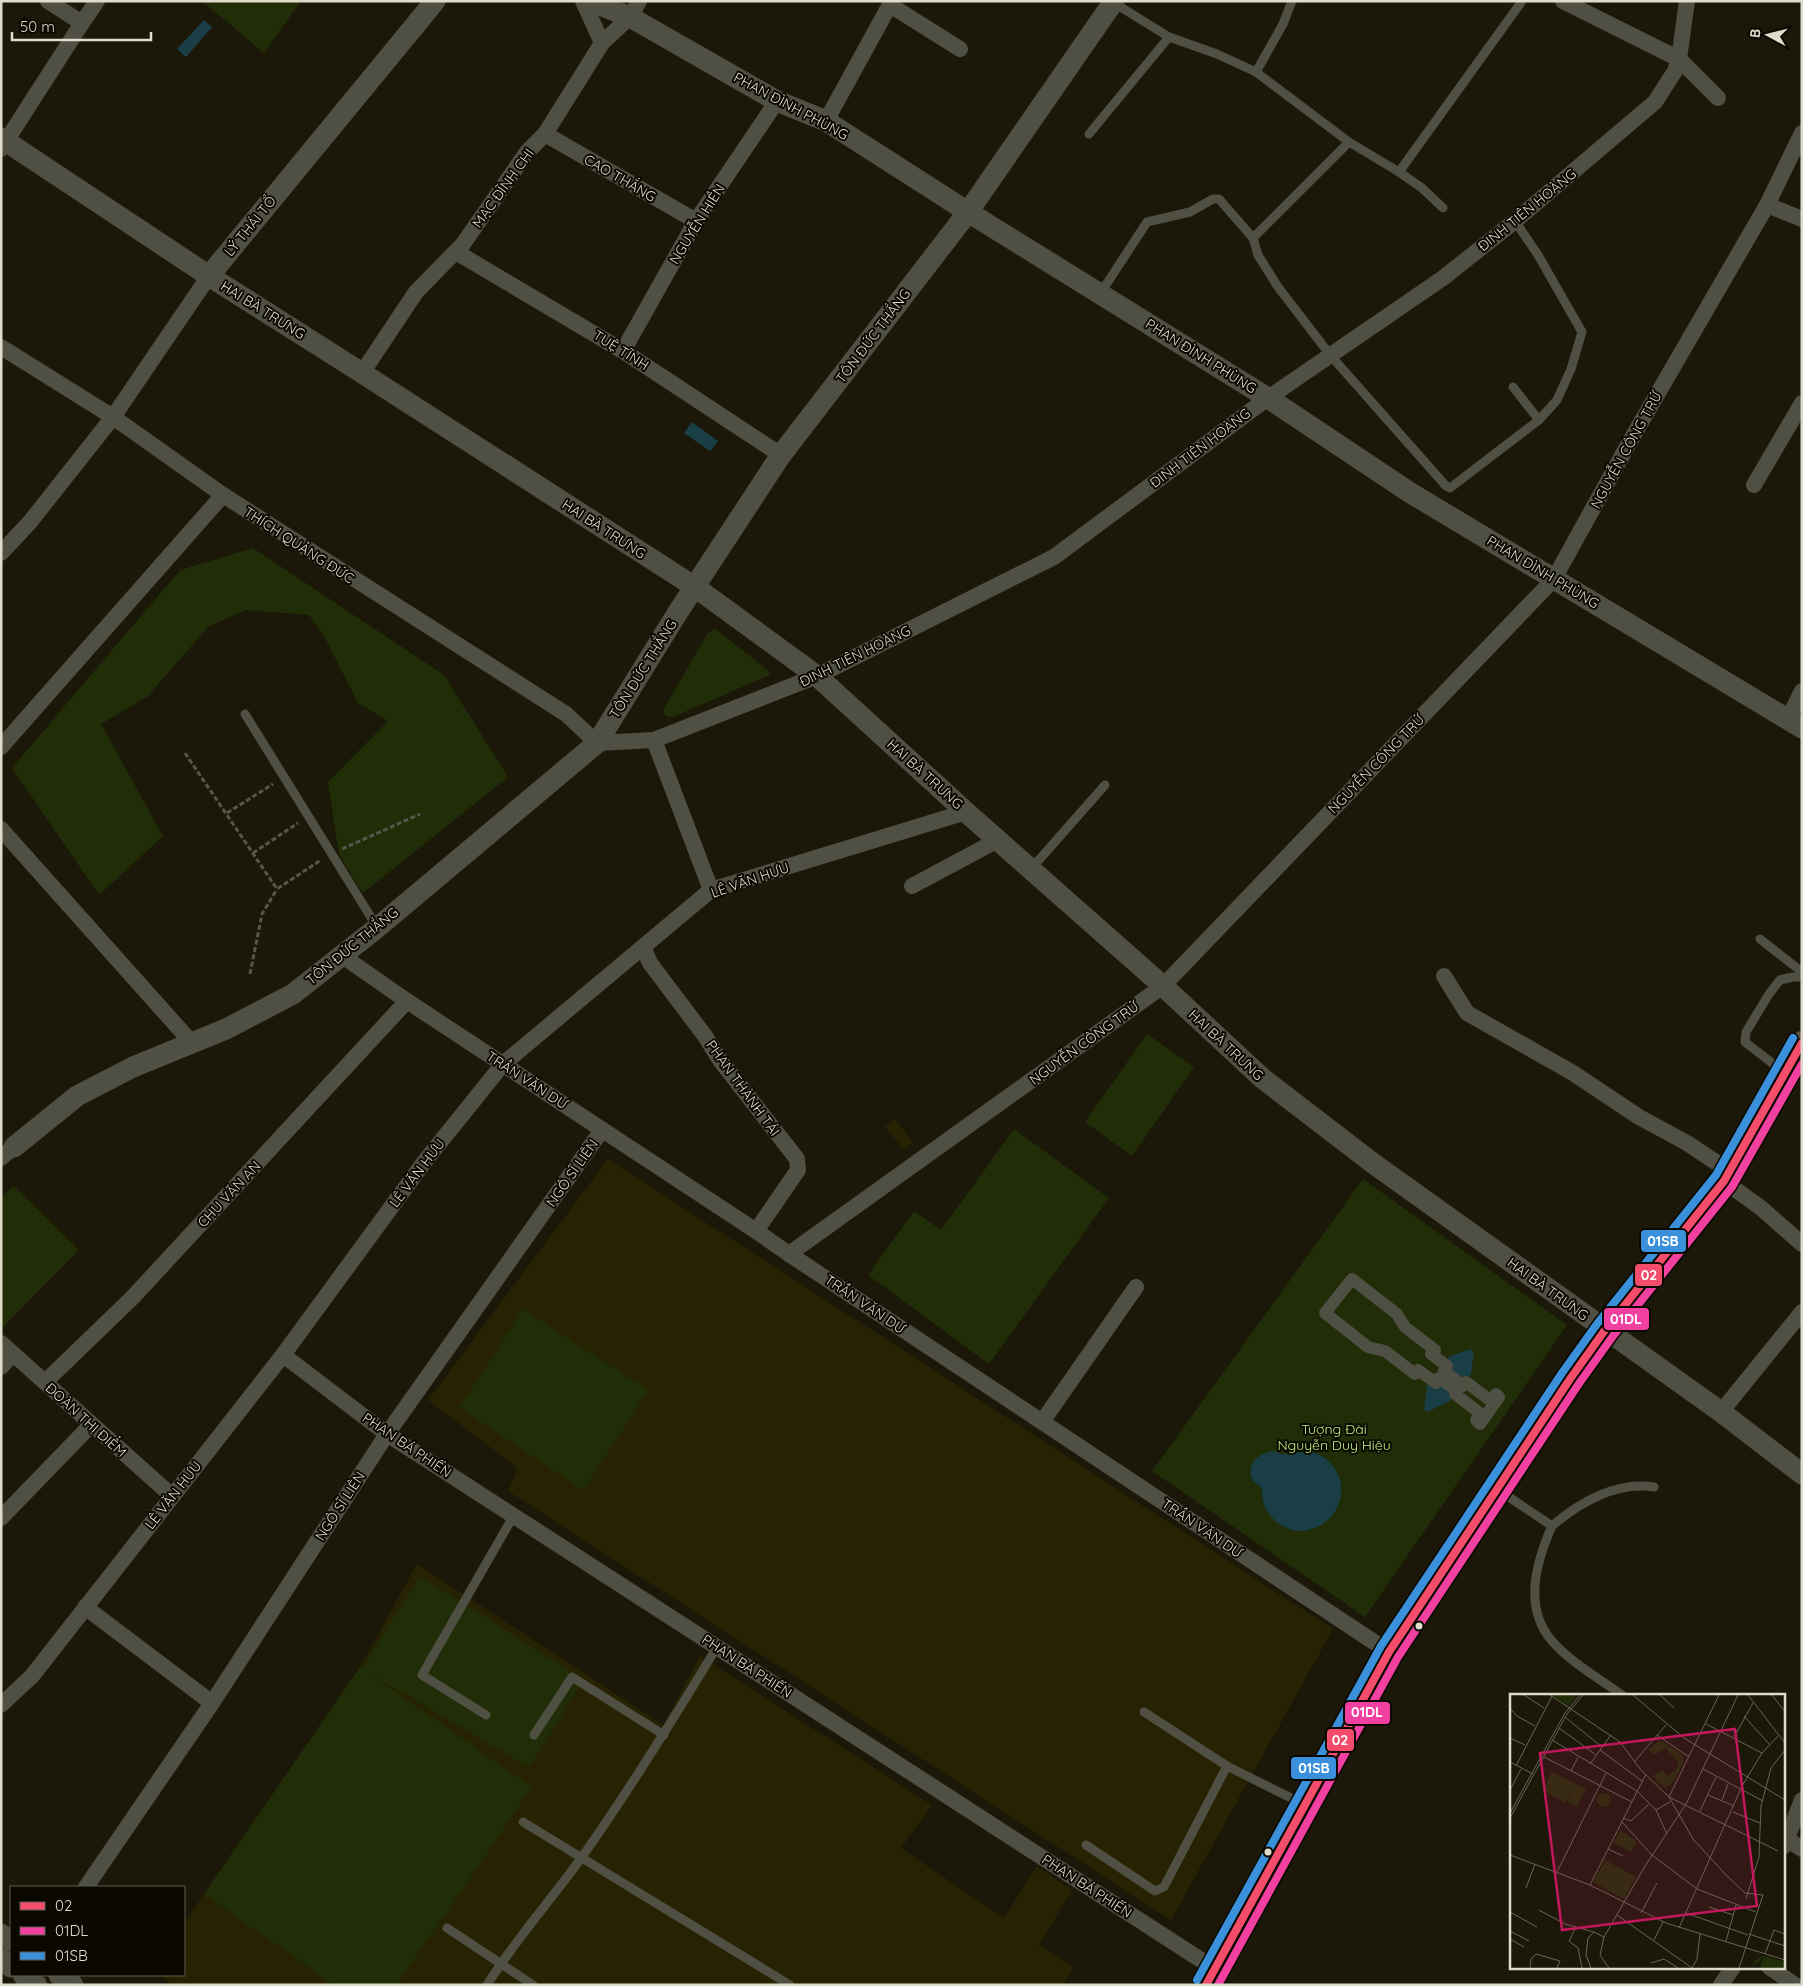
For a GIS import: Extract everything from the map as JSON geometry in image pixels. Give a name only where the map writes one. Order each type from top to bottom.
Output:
[{"type":"main road","points":[[1211,1977],[1389,1652],[1570,1379],[1605,1330],[1727,1176],[1802,1043]]},
{"type":"street","points":[[48,1],[82,23]]},
{"type":"street","points":[[3,143],[97,1]]},
{"type":"street","name":"LÝ THÁI TỔ","points":[[1,553],[30,522],[113,418],[209,276],[435,1]]},
{"type":"street","points":[[583,1],[602,43]]},
{"type":"street","name":"PHAN ĐÌNH PHÙNG","points":[[590,1],[635,9],[778,101],[826,121],[968,212],[1268,398],[1409,492],[1795,723]]},
{"type":"street","points":[[1563,1],[1679,59],[1718,98]]},
{"type":"street","name":"ĐINH TIÊN HOÀNG","points":[[596,743],[654,740],[817,676],[1054,557],[1268,398],[1443,278],[1515,221],[1655,102],[1675,71],[1679,59],[1687,1]]},
{"type":"street","name":"TÔN ĐỨC THẮNG","points":[[8,1153],[77,1096],[133,1067],[226,1029],[293,994],[378,927],[596,743],[782,455],[968,212],[1114,2]]},
{"type":"street","points":[[826,121],[891,3],[960,49]]},
{"type":"street","name":"MẠC ĐĨNH CHI","points":[[362,373],[416,292],[456,252],[527,152],[545,134],[602,43],[635,9]]},
{"type":"street","name":"NGUYỄN HIỀN","points":[[623,351],[696,221],[778,101]]},
{"type":"street","name":"NGUYỄN CÔNG TRỨ","points":[[788,1254],[1163,986],[1554,579],[1629,443],[1768,205],[1802,133]]},
{"type":"street","name":"CAO THẮNG","points":[[545,134],[696,221]]},
{"type":"street","name":"HAI BÀ TRƯNG","points":[[3,143],[695,587],[817,676],[966,812],[1163,986],[1262,1078],[1374,1164],[1721,1412],[1802,1474]]},
{"type":"street","points":[[1768,205],[1802,219]]},
{"type":"street","name":"TUỆ TĨNH","points":[[456,252],[623,351],[782,455]]},
{"type":"street","name":"THÍCH QUẢNG ĐỨC","points":[[1,347],[113,418],[223,495],[566,714],[596,743]]},
{"type":"street","points":[[1754,485],[1802,403]]},
{"type":"street","points":[[1,747],[223,495]]},
{"type":"street","points":[[1795,723],[1802,691]]},
{"type":"street","points":[[654,740],[711,890]]},
{"type":"street","name":"LÊ VĂN HƯU","points":[[1,1705],[32,1676],[284,1355],[424,1161],[502,1064],[711,890],[966,812]]},
{"type":"street","points":[[1,828],[192,1043]]},
{"type":"street","points":[[912,886],[998,840]]},
{"type":"street","name":"PHAN THÀNH TÁI","points":[[643,947],[650,963],[705,1036],[720,1060],[797,1159],[798,1170],[756,1230]]},
{"type":"street","name":"TRẦN VĂN DƯ","points":[[341,955],[407,1001],[756,1230],[788,1254],[1389,1652]]},
{"type":"street","points":[[1444,976],[1467,1013],[1573,1073],[1639,1117],[1687,1143],[1727,1176],[1802,1244]]},
{"type":"street","name":"CHU VĂN AN","points":[[45,1382],[133,1297],[407,1001]]},
{"type":"street","name":"NGÔ SĨ LIÊN","points":[[87,1886],[212,1703],[387,1434],[602,1130]]},
{"type":"street","points":[[1352,1279],[1397,1314],[1405,1327],[1435,1350],[1432,1354],[1447,1366],[1444,1371],[1444,1377],[1439,1378],[1436,1383],[1418,1370],[1415,1374],[1385,1351],[1368,1347],[1325,1313],[1352,1279]]},
{"type":"street","points":[[1042,1422],[1136,1287]]},
{"type":"street","points":[[1721,1412],[1802,1312]]},
{"type":"street","points":[[1,1367],[7,1349]]},
{"type":"street","name":"ĐOÀN THỊ ĐIỂM","points":[[7,1349],[172,1496]]},
{"type":"street","name":"PHAN BÁ PHIẾN","points":[[284,1355],[387,1434],[717,1647],[1211,1977]]},
{"type":"street","points":[[1444,1377],[1456,1385]]},
{"type":"street","points":[[1,1518],[91,1425]]},
{"type":"street","points":[[85,1607],[212,1703]]},
{"type":"street","points":[[1802,1800],[1786,1842],[1802,1849]]},
{"type":"street","points":[[1721,1985],[1732,1968]]},
{"type":"street","points":[[1770,1968],[1794,1985]]},
{"type":"street","points":[[24,1976],[37,1985]]},
{"type":"street","points":[[60,1976],[73,1985]]},
{"type":"lane","points":[[1256,72],[1283,24],[1292,1]]},
{"type":"lane","points":[[1399,172],[1522,1]]},
{"type":"lane","points":[[1114,2],[1169,37],[1217,54],[1256,72],[1349,142],[1422,188],[1442,208]]},
{"type":"lane","points":[[1089,134],[1169,37]]},
{"type":"lane","points":[[1253,238],[1349,142]]},
{"type":"lane","points":[[1100,294],[1147,222],[1190,212],[1214,199],[1219,199],[1253,238],[1258,255],[1278,287],[1331,356],[1446,486],[1450,488],[1539,420],[1557,400],[1571,369],[1582,332],[1538,255],[1515,221]]},
{"type":"lane","points":[[1513,387],[1539,420]]},
{"type":"lane","points":[[244,714],[378,927]]},
{"type":"lane","points":[[1031,869],[1106,785]]},
{"type":"lane","points":[[1760,939],[1802,972]]},
{"type":"lane","points":[[1785,1073],[1745,1042],[1746,1032],[1769,994],[1780,980],[1793,977],[1802,978]]},
{"type":"lane","points":[[1621,1694],[1578,1663],[1552,1641],[1540,1620],[1534,1604],[1534,1589],[1539,1563],[1552,1526],[1565,1515],[1603,1493],[1632,1486],[1654,1487]]},
{"type":"lane","points":[[1497,1489],[1552,1526]]},
{"type":"lane","points":[[486,1715],[422,1675],[514,1516]]},
{"type":"lane","points":[[487,1985],[500,1964],[582,1857],[664,1735],[717,1647]]},
{"type":"lane","points":[[534,1735],[572,1677],[664,1735]]},
{"type":"lane","points":[[1144,1712],[1227,1766],[1305,1805]]},
{"type":"lane","points":[[1086,1845],[1155,1891],[1159,1890],[1164,1887],[1227,1766]]},
{"type":"lane","points":[[523,1822],[790,1985]]},
{"type":"lane","points":[[447,1928],[533,1985]]},
{"type":"path","points":[[185,753],[277,889]]},
{"type":"path","points":[[227,813],[284,777]]},
{"type":"path","points":[[250,974],[262,914],[277,889],[331,854],[420,814]]},
{"type":"path","points":[[253,853],[308,816]]},
{"type":"shaded area","points":[[895,1119],[913,1143],[904,1150],[885,1127]]},
{"type":"shaded area","points":[[608,1159],[1333,1629],[1171,1920],[508,1491],[518,1468],[428,1400]]},
{"type":"shaded area","points":[[417,1564],[663,1725],[700,1656],[932,1805],[901,1848],[1004,1918],[1037,1866],[1072,1890],[1039,1945],[1073,1967],[1063,1985],[173,1985],[161,1976],[185,1976],[185,1922],[360,1667]]},
{"type":"green space","points":[[202,1],[301,1],[264,53]]},
{"type":"green space","points":[[253,548],[444,675],[508,777],[363,893],[339,855],[328,782],[388,721],[358,703],[324,636],[309,615],[246,610],[208,627],[147,697],[101,724],[163,836],[99,895],[12,768],[180,570]]},
{"type":"green space","points":[[715,629],[768,670],[770,675],[673,717],[666,716],[663,710],[708,633]]},
{"type":"green space","points":[[1147,1034],[1194,1067],[1132,1156],[1085,1122]]},
{"type":"green space","points":[[1014,1129],[1109,1198],[989,1364],[868,1275],[914,1211],[941,1230]]},
{"type":"green space","name":"Tượng Đài Nguyễn Duy Hiệu","points":[[1363,1179],[1567,1325],[1365,1617],[1152,1471]]},
{"type":"green space","points":[[14,1186],[79,1250],[1,1329],[1,1198]]},
{"type":"green space","points":[[523,1309],[648,1390],[584,1490],[459,1408]]},
{"type":"green space","points":[[420,1576],[584,1680],[529,1767],[370,1674],[532,1787],[397,1985],[334,1985],[204,1894],[360,1667],[362,1668]]},
{"type":"water","points":[[204,20],[212,27],[186,57],[177,49]]},
{"type":"water","points":[[692,422],[718,441],[710,451],[684,433]]},
{"type":"water","points":[[1470,1349],[1474,1352],[1471,1374],[1467,1379],[1463,1375],[1448,1395],[1452,1397],[1450,1401],[1427,1412],[1424,1410],[1427,1385],[1438,1386],[1452,1368],[1448,1357]]},
{"type":"water","points":[[1274,1451],[1285,1454],[1317,1453],[1333,1465],[1339,1476],[1340,1500],[1335,1511],[1327,1521],[1316,1528],[1296,1531],[1278,1523],[1268,1513],[1263,1501],[1262,1490],[1252,1479],[1251,1468],[1259,1456]]},
{"type":"transit line","name":"01SB","points":[[1197,1980],[1381,1646],[1562,1373],[1597,1324],[1716,1175],[1793,1038]]},
{"type":"transit line","name":"02","points":[[1206,1985],[1389,1652],[1570,1379],[1605,1330],[1724,1181],[1802,1043]]},
{"type":"transit line","name":"01DL","points":[[1218,1985],[1398,1657],[1578,1385],[1613,1336],[1732,1187],[1802,1064]]}]
